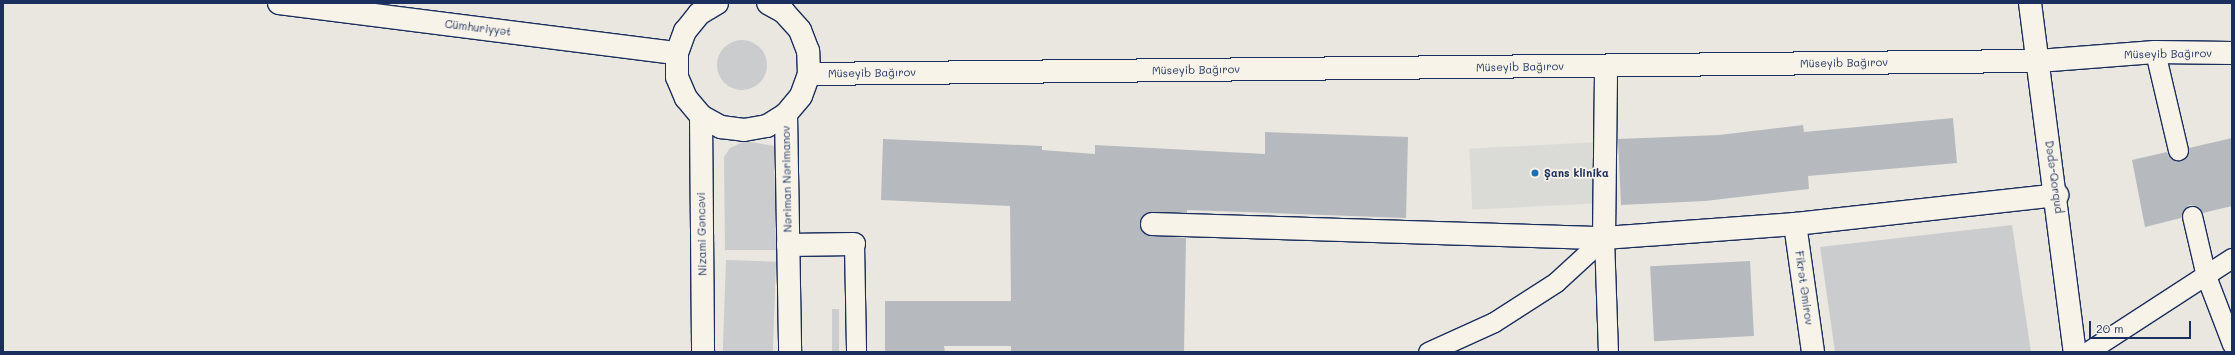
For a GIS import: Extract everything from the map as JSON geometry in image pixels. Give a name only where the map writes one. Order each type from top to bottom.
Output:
[{"type":"street","name":"Cümhuriyyət","points":[[278,3],[677,54]]},
{"type":"street","points":[[717,3],[699,14],[685,31],[677,54],[678,76],[683,91],[701,116],[721,127],[744,130],[767,126],[786,114],[801,96],[809,74],[808,51],[800,30],[779,6]]},
{"type":"street","name":"Dədə-Qorqud","points":[[2030,3],[2057,195],[2075,352]]},
{"type":"street","name":"Müseyib Bağırov","points":[[809,74],[2038,61],[2155,52],[2232,53]]},
{"type":"street","points":[[1604,238],[1606,66]]},
{"type":"street","name":"Nəriman Nərimanov","points":[[786,114],[788,245]]},
{"type":"street","name":"Nizami Gəncəvi","points":[[701,116],[703,352]]},
{"type":"street","points":[[1152,224],[1604,238],[1796,224],[2057,195]]},
{"type":"street","name":"Fikrət Əmirov","points":[[1796,224],[1813,352]]},
{"type":"street","points":[[790,352],[788,245],[854,244]]},
{"type":"lane","points":[[2155,52],[2178,150]]},
{"type":"lane","points":[[2192,216],[2206,276],[2232,344]]},
{"type":"lane","points":[[1428,352],[1494,322],[1556,282],[1604,238]]},
{"type":"lane","points":[[1604,238],[1608,352]]},
{"type":"lane","points":[[854,244],[856,352]]},
{"type":"lane","points":[[2087,352],[2232,258]]},
{"type":"shaded area","points":[[737,40],[747,40],[760,47],[767,60],[767,70],[760,83],[747,90],[737,90],[728,86],[721,79],[717,70],[717,60],[721,51],[728,44]]},
{"type":"shaded area","points":[[745,141],[774,146],[776,250],[725,250],[724,157],[730,148]]},
{"type":"shaded area","name":"Şans klinika","points":[[1599,142],[1602,203],[1472,210],[1469,149]]},
{"type":"shaded area","points":[[2012,225],[2031,352],[1835,352],[1820,247]]},
{"type":"shaded area","points":[[726,260],[776,262],[773,352],[723,352]]},
{"type":"shaded area","points":[[832,309],[839,309],[839,352],[832,352]]},
{"type":"building","points":[[1953,118],[1957,163],[1808,176],[1809,189],[1705,201],[1621,205],[1618,139],[1719,135],[1803,125],[1804,132]]},
{"type":"building","points":[[1265,132],[1408,137],[1406,218],[1187,210],[1187,213],[1146,213],[1140,224],[1146,235],[1186,238],[1184,352],[1011,352],[1011,346],[944,346],[945,352],[885,352],[885,301],[1011,301],[1010,206],[881,200],[883,139],[1042,146],[1042,150],[1095,154],[1095,145],[1265,154]]},
{"type":"building","points":[[2232,138],[2232,206],[2203,213],[2196,206],[2189,205],[2181,218],[2145,227],[2132,160],[2167,152],[2170,158],[2180,161],[2186,158],[2189,148]]},
{"type":"building","points":[[1750,261],[1754,336],[1654,341],[1650,266]]},
{"type":"place","name":"Şans klinika","points":[[1535,173]]}]
